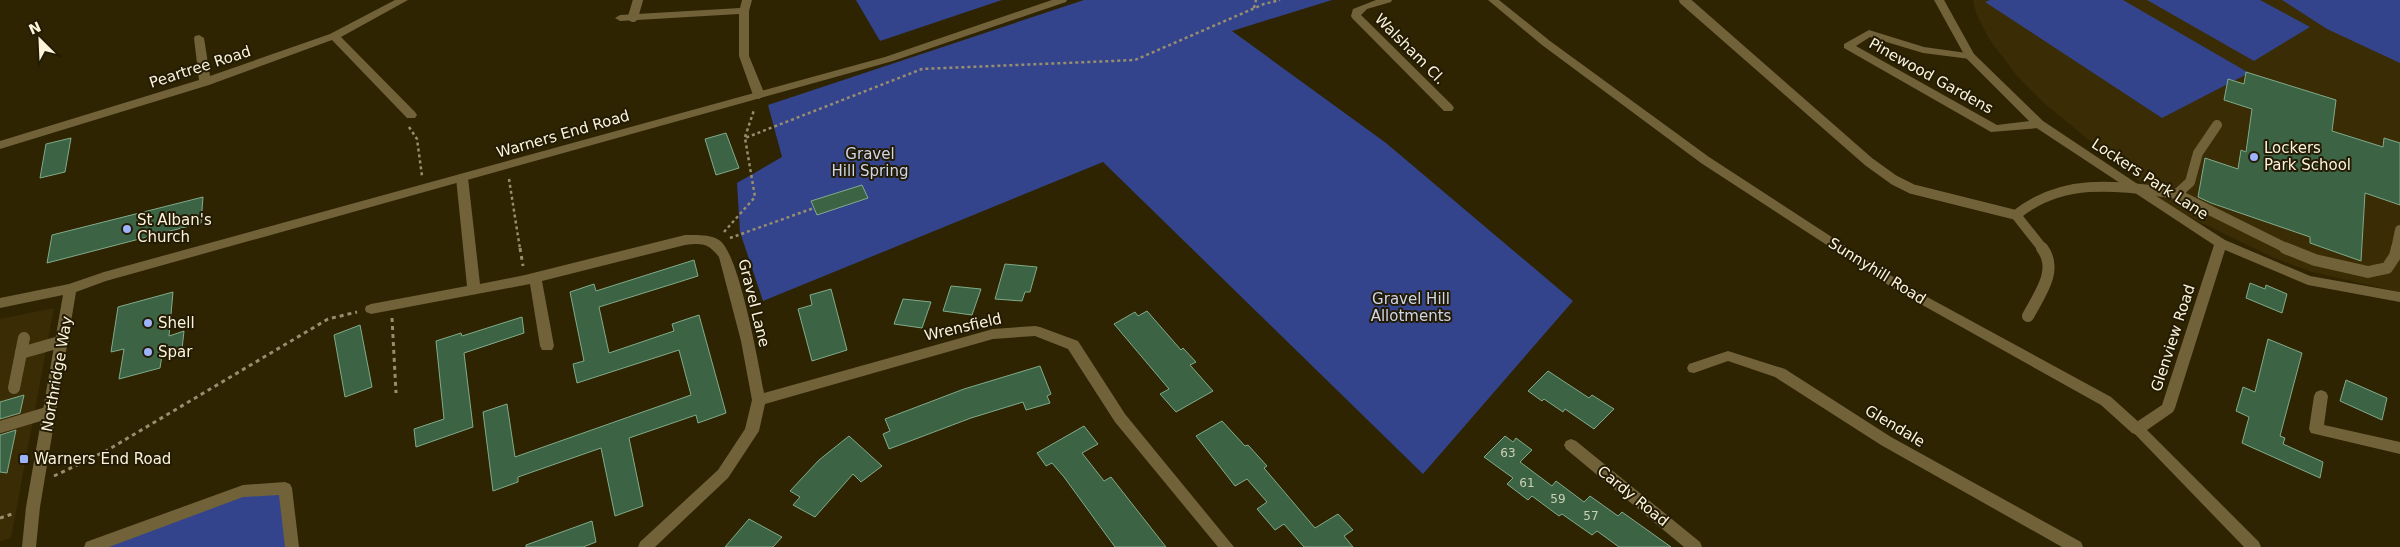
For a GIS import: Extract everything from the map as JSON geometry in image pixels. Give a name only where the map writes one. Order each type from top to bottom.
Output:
[{"type":"street","name":"Peartree Road","points":[[0,144],[205,82],[334,36],[402,0]]},
{"type":"street","points":[[747,0],[744,11],[744,56],[758,95]]},
{"type":"street","name":"Warners End Road","points":[[0,303],[70,289],[104,277],[507,166],[888,58],[1062,0]]},
{"type":"street","name":"Walsham Cl.","points":[[1387,0],[1364,7],[1357,11],[1356,16],[1448,108]]},
{"type":"street","name":"Sunnyhill Road","points":[[1493,0],[1546,43],[1705,160],[1903,289],[2106,401],[2137,429],[2254,547]]},
{"type":"street","name":"Lockers Park Lane","points":[[1940,0],[1970,56],[2038,124],[2135,188],[2222,243],[2308,280],[2400,297]]},
{"type":"street","points":[[620,18],[744,11]]},
{"type":"street","name":"Pinewood Gardens","points":[[1970,56],[1923,50],[1869,33],[1848,46],[1995,129],[2038,124]]},
{"type":"street","points":[[334,36],[411,115]]},
{"type":"street","points":[[199,38],[205,82]]},
{"type":"street","points":[[462,178],[474,290]]},
{"type":"street","points":[[371,309],[530,278],[685,240],[699,239],[715,243]]},
{"type":"street","name":"Gravel Lane","points":[[645,547],[723,474],[752,431],[759,400],[748,341],[725,255],[715,243]]},
{"type":"street","name":"Glenview Road","points":[[2137,429],[2168,408],[2222,243]]},
{"type":"street","points":[[530,278],[547,346]]},
{"type":"street","name":"Northridge Way","points":[[29,547],[70,289]]},
{"type":"street","name":"Wrensfield","points":[[759,400],[993,334],[1035,331],[1073,345],[1120,418],[1227,547]]},
{"type":"street","name":"Glendale","points":[[1694,368],[1728,356],[1780,373],[1886,441],[2076,547]]},
{"type":"street","points":[[2321,396],[2316,429],[2400,448]]},
{"type":"street","name":"Cardy Road","points":[[1571,445],[1695,547]]},
{"type":"street","points":[[91,547],[243,491],[285,488],[292,547]]},
{"type":"lane","points":[[633,17],[638,0]]},
{"type":"lane","points":[[1684,0],[1869,162],[1894,180],[1912,189],[2016,215],[2047,254],[2050,272],[2028,316]]},
{"type":"lane","points":[[2177,194],[2190,182],[2198,153],[2217,125]]},
{"type":"lane","points":[[2016,215],[2023,207],[2052,194],[2084,185],[2135,188],[2177,194],[2265,239],[2315,260],[2368,272],[2387,268],[2395,256],[2400,230]]},
{"type":"lane","points":[[14,388],[24,338]]},
{"type":"lane","points":[[21,353],[62,341]]},
{"type":"lane","points":[[0,427],[50,412]]},
{"type":"path","points":[[1254,8],[1256,0]]},
{"type":"path","points":[[745,138],[922,68],[1135,60],[1254,8],[1280,0]]},
{"type":"path","points":[[715,243],[755,197],[745,138],[758,95]]},
{"type":"path","points":[[411,115],[407,124],[417,139],[423,189]]},
{"type":"path","points":[[507,166],[530,278]]},
{"type":"path","points":[[715,243],[814,208]]},
{"type":"path","points":[[391,305],[396,393]]},
{"type":"path","points":[[38,484],[106,451],[328,319],[371,309]]},
{"type":"path","points":[[0,518],[12,514]]},
{"type":"shaded area","name":"Lockers Park School","points":[[1973,0],[2400,0],[2400,292],[2312,272],[2274,258],[2173,209],[2045,104],[2017,76],[1989,39],[1976,13]]},
{"type":"shaded area","points":[[54,308],[11,538],[0,541],[0,319]]},
{"type":"green space","points":[[856,0],[1002,0],[880,41]]},
{"type":"green space","points":[[1084,0],[1332,0],[1232,31],[1386,143],[1573,301],[1423,474],[1103,162],[763,301],[740,232],[737,183],[782,157],[768,105]]},
{"type":"green space","points":[[1990,0],[2123,0],[2249,73],[2162,118],[1985,2]]},
{"type":"green space","points":[[2147,0],[2260,0],[2310,27],[2254,61]]},
{"type":"green space","points":[[2282,0],[2400,0],[2400,63],[2327,29]]},
{"type":"green space","points":[[285,488],[292,547],[91,547],[243,491]]},
{"type":"building","points":[[2246,72],[2336,100],[2332,131],[2383,147],[2384,138],[2400,143],[2400,205],[2365,193],[2361,261],[2310,243],[2310,237],[2198,197],[2205,158],[2238,169],[2241,150],[2246,152],[2252,109],[2224,100],[2228,79],[2244,84]]},
{"type":"building","points":[[726,133],[739,168],[716,175],[705,139]]},
{"type":"building","points":[[71,138],[65,172],[40,178],[46,144]]},
{"type":"building","points":[[862,185],[868,198],[817,215],[811,201]]},
{"type":"building","name":"St Alban's Church","points":[[203,197],[201,223],[47,263],[52,235]]},
{"type":"building","points":[[694,260],[698,276],[599,307],[609,353],[674,331],[672,324],[699,315],[726,413],[698,423],[696,415],[629,438],[643,506],[615,516],[601,448],[518,477],[518,482],[493,491],[483,412],[507,404],[515,457],[691,395],[679,350],[577,383],[573,364],[584,361],[570,292],[594,284],[596,291]]},
{"type":"building","points":[[1005,264],[1037,267],[1030,292],[1025,292],[1022,301],[995,299]]},
{"type":"building","points":[[2250,283],[2265,289],[2266,285],[2287,294],[2282,313],[2246,298]]},
{"type":"building","points":[[951,286],[981,289],[972,315],[943,311]]},
{"type":"building","points":[[831,289],[847,350],[812,361],[798,309],[812,305],[810,295]]},
{"type":"building","points":[[173,292],[169,336],[184,331],[182,349],[162,355],[160,368],[119,379],[124,349],[111,352],[118,307]]},
{"type":"building","points":[[903,299],[931,302],[922,328],[894,324]]},
{"type":"building","points":[[1147,311],[1181,350],[1183,348],[1196,362],[1190,365],[1213,391],[1176,412],[1160,394],[1169,389],[1114,324],[1135,312],[1138,316]]},
{"type":"building","points":[[522,317],[524,333],[464,353],[473,427],[416,447],[414,429],[444,419],[436,341],[461,333],[462,336]]},
{"type":"building","points":[[360,325],[372,387],[345,397],[334,335]]},
{"type":"building","points":[[2268,339],[2302,353],[2280,436],[2285,438],[2283,444],[2323,462],[2320,478],[2242,443],[2249,417],[2236,411],[2243,387],[2255,392]]},
{"type":"building","points":[[1040,366],[1051,394],[1047,396],[1050,403],[1026,410],[1023,402],[971,418],[889,449],[883,434],[890,431],[885,419],[964,389]]},
{"type":"building","points":[[1548,371],[1589,398],[1592,395],[1614,409],[1594,429],[1565,409],[1563,412],[1544,399],[1542,401],[1528,391]]},
{"type":"building","points":[[2346,380],[2387,398],[2382,420],[2340,401]]},
{"type":"building","points":[[24,395],[20,413],[0,419],[0,402]]},
{"type":"building","points":[[1222,421],[1267,466],[1264,468],[1315,528],[1338,514],[1353,530],[1344,536],[1353,547],[1304,547],[1284,524],[1275,530],[1257,509],[1267,502],[1247,479],[1235,486],[1196,436]]},
{"type":"building","points":[[1084,426],[1098,444],[1082,453],[1104,481],[1111,477],[1166,547],[1115,547],[1064,477],[1052,463],[1046,466],[1037,453]]},
{"type":"building","points":[[16,430],[7,473],[0,472],[0,435]]},
{"type":"building","points":[[849,436],[882,466],[861,482],[853,474],[815,517],[793,505],[800,497],[790,491],[819,460]]},
{"type":"building","points":[[1505,436],[1513,442],[1516,438],[1532,450],[1520,462],[1552,486],[1556,481],[1584,502],[1590,496],[1618,516],[1622,512],[1671,547],[1619,547],[1597,531],[1592,535],[1562,514],[1559,516],[1532,496],[1528,500],[1507,484],[1513,478],[1484,457]]},
{"type":"building","points":[[749,519],[782,537],[773,547],[725,547]]},
{"type":"building","points":[[592,521],[596,542],[583,547],[526,547],[526,545]]},
{"type":"place","name":"Lockers Park School","points":[[2254,157]]},
{"type":"place","name":"St Alban's Church","points":[[127,229]]},
{"type":"place","name":"Shell","points":[[148,323]]},
{"type":"place","name":"Spar","points":[[148,352]]},
{"type":"place","name":"Warners End Road","points":[[24,459]]},
{"type":"park label","name":"Gravel Hill Spring","points":[[870,162]]},
{"type":"park label","name":"Gravel Hill Allotments","points":[[1411,308]]}]
